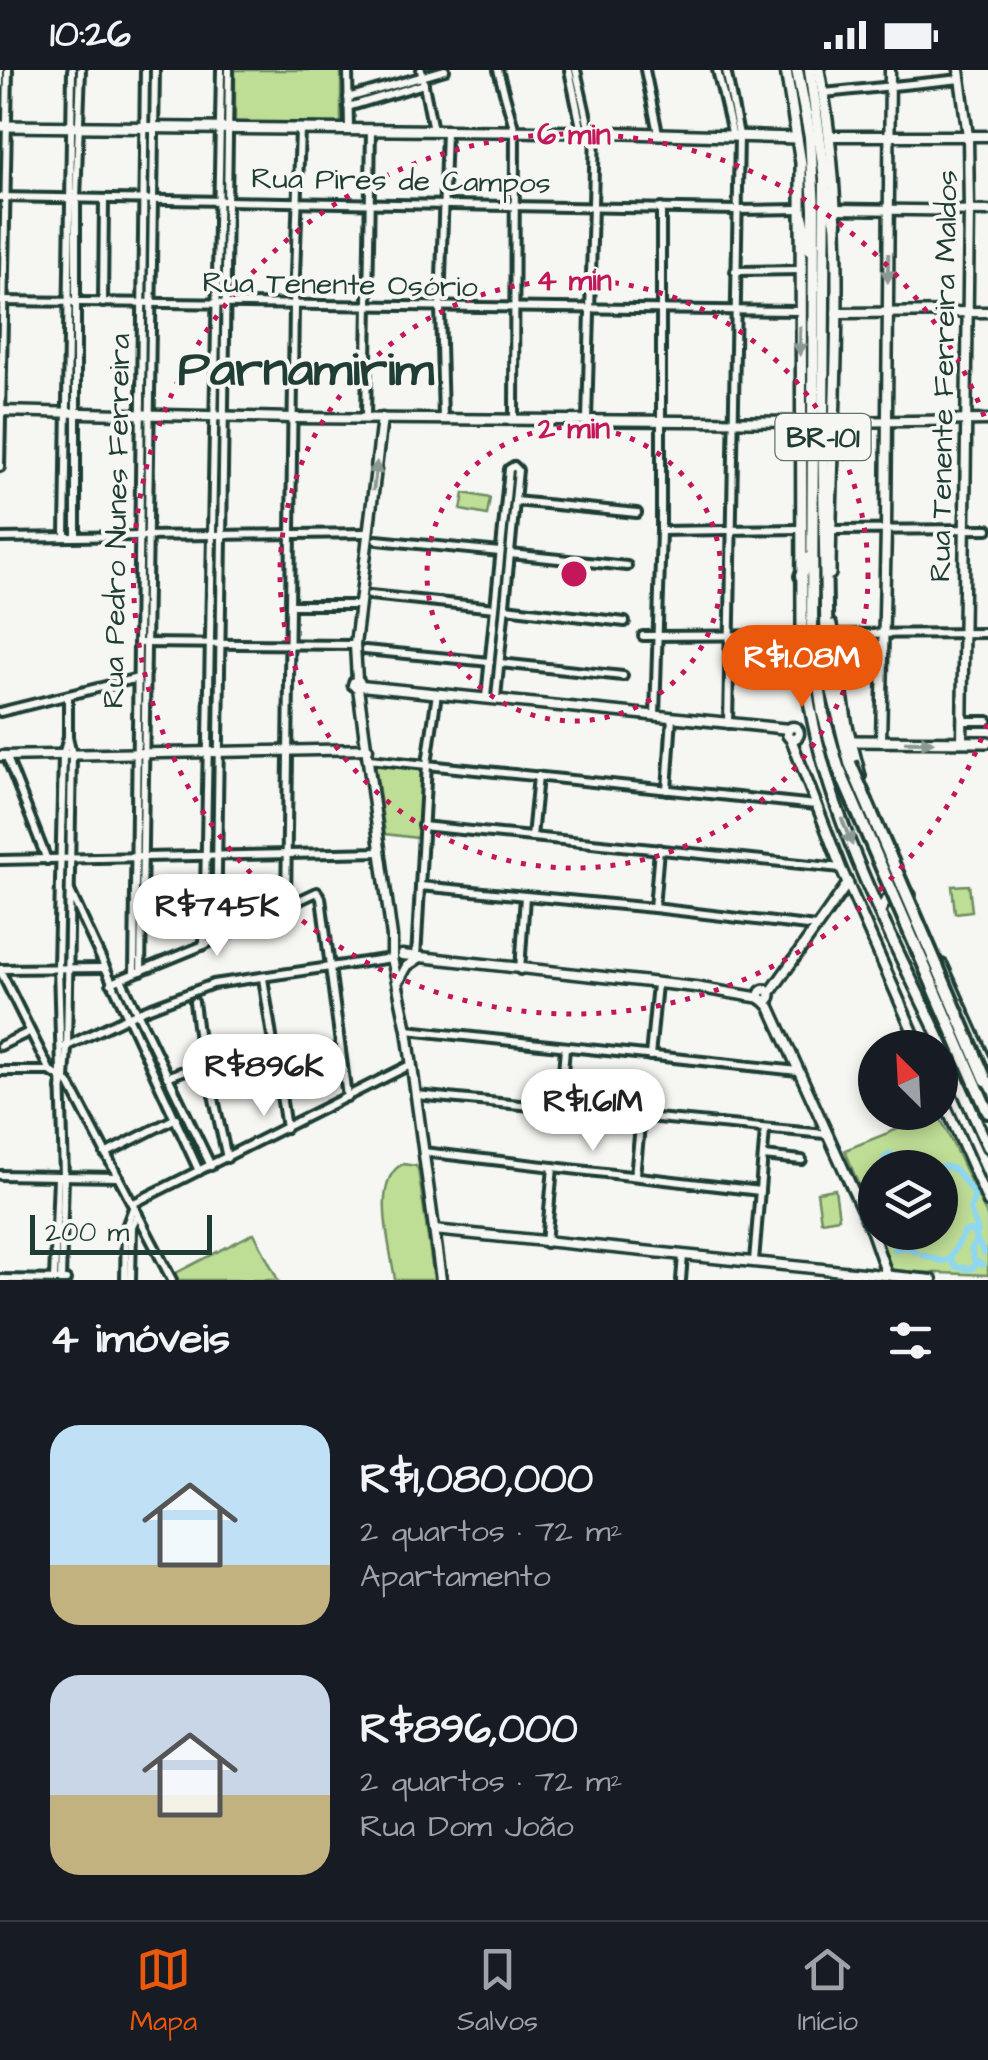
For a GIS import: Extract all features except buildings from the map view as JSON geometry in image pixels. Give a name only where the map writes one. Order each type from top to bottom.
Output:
[{"type":"highway","name":"BR-101","points":[[797,70],[812,154],[812,643],[828,737],[844,765],[983,1084],[988,1112]]},
{"type":"highway","name":"BR-101","points":[[810,70],[825,178],[827,669],[844,765]]},
{"type":"highway","points":[[825,178],[836,223]]},
{"type":"highway","points":[[802,212],[814,267]]},
{"type":"highway","points":[[801,576],[811,552]]},
{"type":"main road","points":[[786,70],[797,138],[802,212],[800,529],[804,672],[810,713],[828,783],[880,912],[988,1146]]},
{"type":"main road","points":[[819,70],[831,136],[836,209],[831,634],[850,742],[870,802],[988,1067]]},
{"type":"main road","points":[[3,126],[797,138]]},
{"type":"main road","points":[[850,742],[988,742]]},
{"type":"main road","points":[[869,884],[876,888],[891,884],[899,870]]},
{"type":"main road","points":[[880,912],[888,899],[898,894],[910,895]]},
{"type":"street","points":[[0,70],[0,84]]},
{"type":"street","points":[[0,467],[3,126],[8,70]]},
{"type":"street","points":[[72,70],[75,126]]},
{"type":"street","points":[[65,536],[71,412],[72,199],[81,70]]},
{"type":"street","name":"Rua Pedro Nunes Ferreira","points":[[141,643],[138,536],[152,200],[145,70]]},
{"type":"street","name":"Rua Pedro Nunes Ferreira","points":[[147,304],[142,200],[155,70]]},
{"type":"street","points":[[220,70],[224,128]]},
{"type":"street","points":[[216,939],[210,646],[216,536],[224,128],[229,70]]},
{"type":"street","points":[[348,70],[348,130]]},
{"type":"street","points":[[348,102],[446,70]]},
{"type":"street","points":[[498,70],[515,132],[514,419]]},
{"type":"street","points":[[572,70],[589,132],[587,420]]},
{"type":"street","points":[[645,70],[658,133]]},
{"type":"street","points":[[717,70],[736,138]]},
{"type":"street","points":[[726,70],[736,138],[728,724]]},
{"type":"street","points":[[881,740],[890,70]]},
{"type":"street","points":[[824,93],[960,75]]},
{"type":"street","name":"Rua Tenente Ferreira Maldos","points":[[960,75],[968,136],[969,211],[962,742]]},
{"type":"street","points":[[422,77],[433,131]]},
{"type":"street","points":[[286,905],[300,129]]},
{"type":"street","points":[[366,418],[371,130]]},
{"type":"street","points":[[442,418],[440,308],[446,131]]},
{"type":"street","points":[[831,136],[988,136]]},
{"type":"street","name":"Rua Pires de Campos","points":[[3,196],[802,212]]},
{"type":"street","points":[[103,303],[104,200]]},
{"type":"street","points":[[655,716],[661,532],[662,208]]},
{"type":"street","points":[[836,209],[988,210]]},
{"type":"street","points":[[735,271],[800,270]]},
{"type":"street","name":"Rua Tenente Osório","points":[[1,301],[800,310]]},
{"type":"street","points":[[836,313],[988,312]]},
{"type":"street","points":[[0,410],[292,418],[800,422]]},
{"type":"street","points":[[71,412],[76,536]]},
{"type":"street","name":"Rua Pedro Nunes Ferreira","points":[[138,922],[144,792],[140,678],[148,536],[144,414]]},
{"type":"street","points":[[382,418],[355,645],[441,1280]]},
{"type":"street","points":[[834,422],[988,420]]},
{"type":"street","points":[[514,466],[518,470],[500,663],[491,698],[490,662],[502,531],[509,469],[514,466]]},
{"type":"street","points":[[508,478],[517,479]]},
{"type":"street","points":[[515,501],[636,512]]},
{"type":"street","points":[[830,530],[988,528]]},
{"type":"street","points":[[661,532],[800,529]]},
{"type":"street","points":[[502,531],[512,532]]},
{"type":"street","points":[[0,538],[367,534]]},
{"type":"street","points":[[204,945],[220,646],[216,536]]},
{"type":"street","points":[[377,540],[500,552]]},
{"type":"street","points":[[510,554],[627,566]]},
{"type":"street","points":[[497,585],[507,586]]},
{"type":"street","points":[[370,595],[495,608]]},
{"type":"street","points":[[290,605],[360,605]]},
{"type":"street","points":[[505,608],[625,622]]},
{"type":"street","points":[[831,634],[988,633]]},
{"type":"street","points":[[644,636],[802,635]]},
{"type":"street","points":[[492,640],[502,642]]},
{"type":"street","points":[[141,643],[355,645]]},
{"type":"street","points":[[365,650],[490,662]]},
{"type":"street","points":[[500,663],[623,676]]},
{"type":"street","points":[[0,712],[140,678]]},
{"type":"street","points":[[358,684],[772,729],[816,740]]},
{"type":"street","points":[[418,958],[422,826],[437,693]]},
{"type":"street","points":[[0,1279],[59,1280],[68,696]]},
{"type":"street","points":[[794,736],[807,724],[810,713]]},
{"type":"street","points":[[666,790],[672,717]]},
{"type":"street","points":[[962,721],[988,721]]},
{"type":"street","points":[[794,736],[841,868],[912,1030]]},
{"type":"street","points":[[48,860],[3,756],[289,750],[369,754],[427,764],[816,805]]},
{"type":"street","name":"Rua Pedro Nunes Ferreira","points":[[138,972],[134,792],[140,753]]},
{"type":"street","points":[[532,837],[538,776]]},
{"type":"street","points":[[134,792],[144,792]]},
{"type":"street","points":[[422,826],[841,868]]},
{"type":"street","points":[[654,908],[658,849]]},
{"type":"street","points":[[0,860],[382,852]]},
{"type":"street","points":[[63,966],[68,888],[65,859]]},
{"type":"street","points":[[766,996],[848,883]]},
{"type":"street","points":[[420,886],[816,927]]},
{"type":"street","points":[[68,888],[199,1171]]},
{"type":"street","points":[[111,983],[204,945],[313,892],[319,895],[347,1097]]},
{"type":"street","points":[[520,970],[526,896]]},
{"type":"street","points":[[834,902],[858,905]]},
{"type":"street","points":[[63,1047],[202,988],[398,958],[766,996]]},
{"type":"street","points":[[400,981],[406,966],[418,958]]},
{"type":"street","points":[[50,1071],[0,969],[104,968]]},
{"type":"street","points":[[263,978],[286,1128]]},
{"type":"street","points":[[121,979],[210,1166]]},
{"type":"street","points":[[650,1056],[657,984]]},
{"type":"street","points":[[766,996],[872,1232],[887,1276]]},
{"type":"street","points":[[194,1002],[202,1064]]},
{"type":"street","points":[[408,1030],[798,1072]]},
{"type":"street","points":[[0,1046],[29,1032]]},
{"type":"street","points":[[560,1109],[565,1048]]},
{"type":"street","points":[[167,1078],[202,1064]]},
{"type":"street","points":[[202,1064],[207,1067],[227,1158]]},
{"type":"street","points":[[128,1280],[126,1227],[134,1208],[412,1064]]},
{"type":"street","points":[[0,1071],[50,1071],[62,1077],[172,1280]]},
{"type":"street","points":[[416,1095],[825,1134]]},
{"type":"street","points":[[635,1176],[641,1116]]},
{"type":"street","points":[[105,1154],[176,1118]]},
{"type":"street","points":[[754,1262],[765,1130]]},
{"type":"street","points":[[956,1130],[988,1202]]},
{"type":"street","points":[[423,1152],[760,1190]]},
{"type":"street","points":[[763,1156],[802,1160]]},
{"type":"street","points":[[546,1243],[553,1167]]},
{"type":"street","points":[[0,1175],[118,1178]]},
{"type":"street","points":[[434,1230],[754,1262],[849,1276],[932,1280]]},
{"type":"street","points":[[681,1280],[683,1256]]},
{"type":"green space","points":[[235,70],[341,70],[341,126],[235,122]]},
{"type":"green space","points":[[464,493],[490,498],[487,515],[461,510]]},
{"type":"green space","points":[[375,763],[424,768],[418,838],[385,834]]},
{"type":"green space","points":[[969,885],[972,911],[955,913],[952,886]]},
{"type":"green space","points":[[895,1130],[946,1130],[956,1150],[858,1150],[858,1184],[845,1150]]},
{"type":"green space","points":[[958,1155],[988,1218],[988,1275],[891,1271],[883,1250],[958,1250]]},
{"type":"green space","points":[[403,1164],[418,1169],[434,1280],[395,1280],[385,1199],[393,1172]]},
{"type":"green space","points":[[835,1189],[839,1218],[821,1221],[817,1192]]},
{"type":"green space","points":[[254,1233],[278,1280],[177,1280],[174,1274]]},
{"type":"waterway","points":[[958,1173],[975,1195],[970,1210],[978,1231],[975,1238]]},
{"type":"waterway","points":[[922,1255],[949,1260],[965,1231],[972,1231],[984,1253]]},
{"type":"waterway","points":[[976,1242],[971,1248],[974,1260],[982,1265]]},
{"type":"waterway","points":[[912,1250],[916,1252]]},
{"type":"waterway","points":[[950,1259],[956,1267],[971,1269],[977,1263]]},
{"type":"district","name":"Parnamirim","points":[[306,367]]}]
